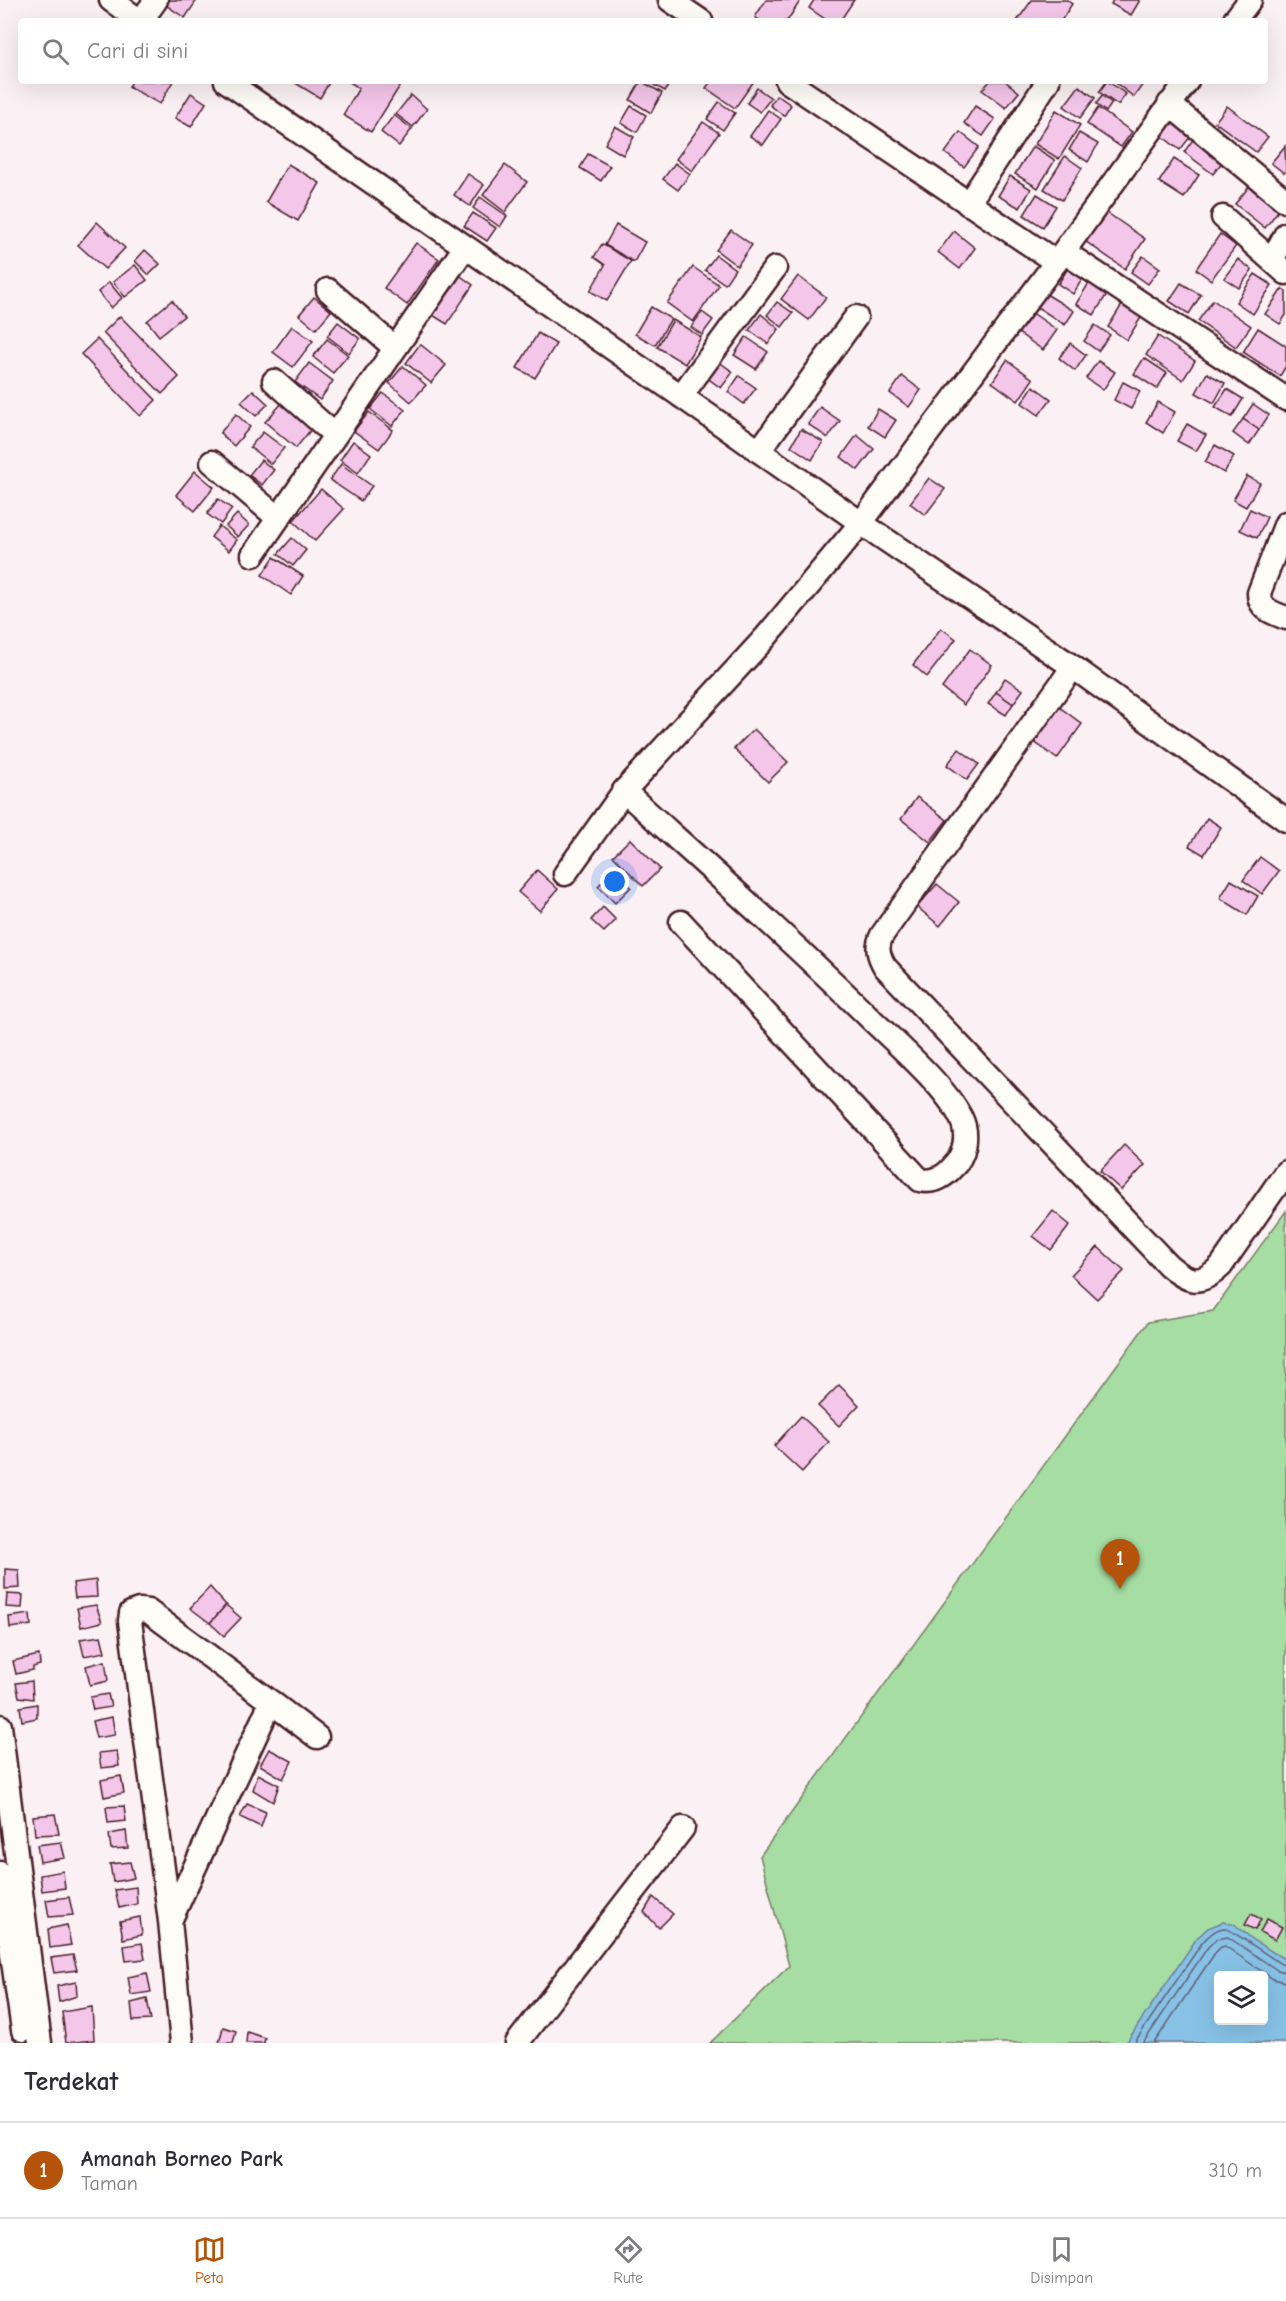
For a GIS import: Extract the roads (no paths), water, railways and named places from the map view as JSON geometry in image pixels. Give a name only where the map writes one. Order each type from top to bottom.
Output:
[{"type":"street","points":[[111,0],[137,18]]},
{"type":"street","points":[[143,18],[156,0]]},
{"type":"street","points":[[670,0],[697,18]]},
{"type":"street","points":[[230,84],[861,523],[1073,667],[1286,820]]},
{"type":"street","points":[[791,84],[968,204],[1060,257],[1286,399]]},
{"type":"street","points":[[968,204],[1046,84]]},
{"type":"street","points":[[565,874],[624,791],[765,638],[861,523],[1060,257],[1185,84]]},
{"type":"street","points":[[1169,104],[1286,201]]},
{"type":"street","points":[[1223,217],[1279,267],[1286,234]]},
{"type":"street","points":[[253,555],[465,248]]},
{"type":"street","points":[[681,396],[776,268]]},
{"type":"street","points":[[328,291],[395,348]]},
{"type":"street","points":[[759,451],[856,317]]},
{"type":"street","points":[[274,381],[335,435]]},
{"type":"street","points":[[213,462],[278,518]]},
{"type":"street","points":[[1286,523],[1259,593],[1259,601],[1263,607],[1286,618]]},
{"type":"street","points":[[1073,667],[882,935],[878,945],[879,957],[885,967],[1136,1231],[1183,1277],[1192,1280],[1202,1279],[1210,1276],[1221,1266],[1286,1172]]},
{"type":"street","points":[[624,791],[843,992],[943,1093],[962,1119],[965,1140],[962,1155],[953,1167],[940,1178],[929,1182],[920,1179],[681,922]]},
{"type":"street","points":[[183,2043],[170,1921],[130,1621],[131,1613],[139,1610],[148,1611],[316,1737]]},
{"type":"street","points":[[170,1921],[271,1702]]},
{"type":"street","points":[[0,1726],[3,1776],[40,2043]]},
{"type":"street","points":[[517,2043],[683,1828]]},
{"type":"street","points":[[0,1873],[25,2043]]},
{"type":"water","points":[[1223,1922],[1234,1924],[1256,1942],[1286,1960],[1286,2043],[1126,2043],[1197,1938],[1208,1928]]},
{"type":"place","name":"Amanah Borneo Park","points":[[1120,1589]]}]
